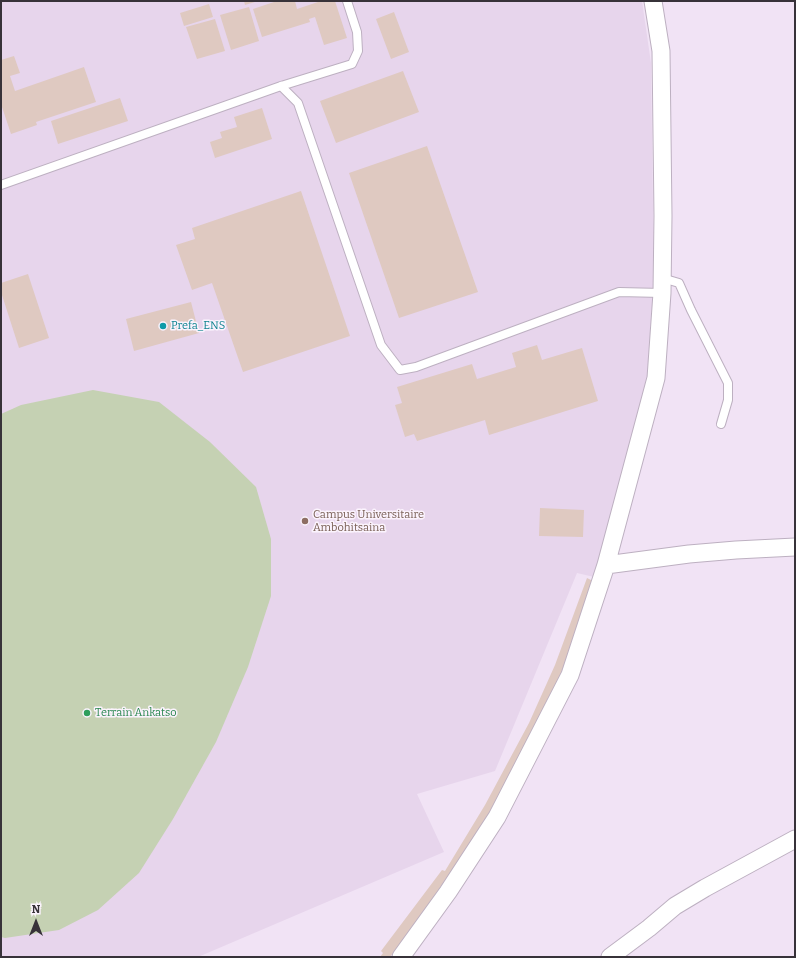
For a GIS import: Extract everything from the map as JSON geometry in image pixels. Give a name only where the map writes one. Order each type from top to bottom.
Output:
[{"type":"street","points":[[401,957],[448,892],[497,817],[570,675],[606,565],[656,378],[662,285],[663,216],[661,51],[654,1]]},
{"type":"street","points":[[606,565],[689,554],[795,547]]},
{"type":"street","points":[[610,957],[650,928],[675,906],[795,839]]},
{"type":"lane","points":[[1,185],[281,86],[352,64],[358,51],[356,32],[347,1]]},
{"type":"lane","points":[[281,86],[298,103],[381,346],[400,370],[416,367],[619,292],[679,283],[728,384],[728,400],[721,424]]},
{"type":"shaded area","name":"Campus Universitaire Ambohitsaina","points":[[1,1],[642,1],[651,63],[654,279],[647,376],[624,468],[594,577],[577,573],[495,771],[417,794],[444,852],[198,957],[1,957]]},
{"type":"green space","points":[[93,390],[159,402],[210,442],[256,487],[271,539],[271,596],[248,667],[216,742],[173,819],[139,873],[98,910],[59,930],[5,938],[1,937],[1,414],[21,405]]},
{"type":"building","points":[[244,1],[258,1],[245,5]]},
{"type":"building","points":[[277,1],[295,1],[297,9],[321,1],[335,1],[347,38],[324,45],[315,17],[309,19],[310,22],[262,37],[253,9]]},
{"type":"building","points":[[209,4],[213,17],[184,26],[180,13]]},
{"type":"building","points":[[249,7],[259,41],[231,50],[220,15]]},
{"type":"building","points":[[394,12],[409,52],[391,59],[376,19]]},
{"type":"building","points":[[215,19],[225,51],[197,59],[186,27]]},
{"type":"building","points":[[14,56],[20,73],[10,76],[15,91],[84,67],[96,102],[36,122],[37,125],[11,134],[1,104],[1,60]]},
{"type":"building","points":[[403,71],[419,112],[336,143],[320,101]]},
{"type":"building","points":[[120,98],[128,121],[58,144],[51,121]]},
{"type":"building","points":[[262,108],[272,139],[215,158],[210,142],[222,138],[220,132],[237,127],[234,117]]},
{"type":"building","points":[[427,146],[478,292],[399,318],[349,173]]},
{"type":"building","points":[[301,191],[350,336],[243,372],[212,283],[192,290],[176,245],[195,239],[192,228]]},
{"type":"building","points":[[28,274],[49,338],[19,348],[1,292],[1,283]]},
{"type":"building","name":"Prefa_ENS","points":[[191,302],[199,333],[134,351],[126,319]]},
{"type":"building","points":[[537,345],[542,360],[582,348],[598,401],[489,435],[485,420],[417,441],[414,434],[405,437],[395,405],[402,403],[397,387],[472,364],[477,379],[516,367],[512,353]]},
{"type":"building","points":[[540,508],[584,510],[583,537],[539,536]]},
{"type":"building","points":[[587,578],[595,582],[563,668],[537,727],[497,804],[447,884],[444,882],[415,925],[390,957],[380,957],[383,953],[381,951],[442,870],[445,871],[485,805],[529,723],[555,665]]},
{"type":"place","name":"Prefa_ENS","points":[[163,326]]},
{"type":"place","name":"Campus Universitaire Ambohitsaina","points":[[305,521]]},
{"type":"place","name":"Terrain Ankatso","points":[[87,713]]}]
